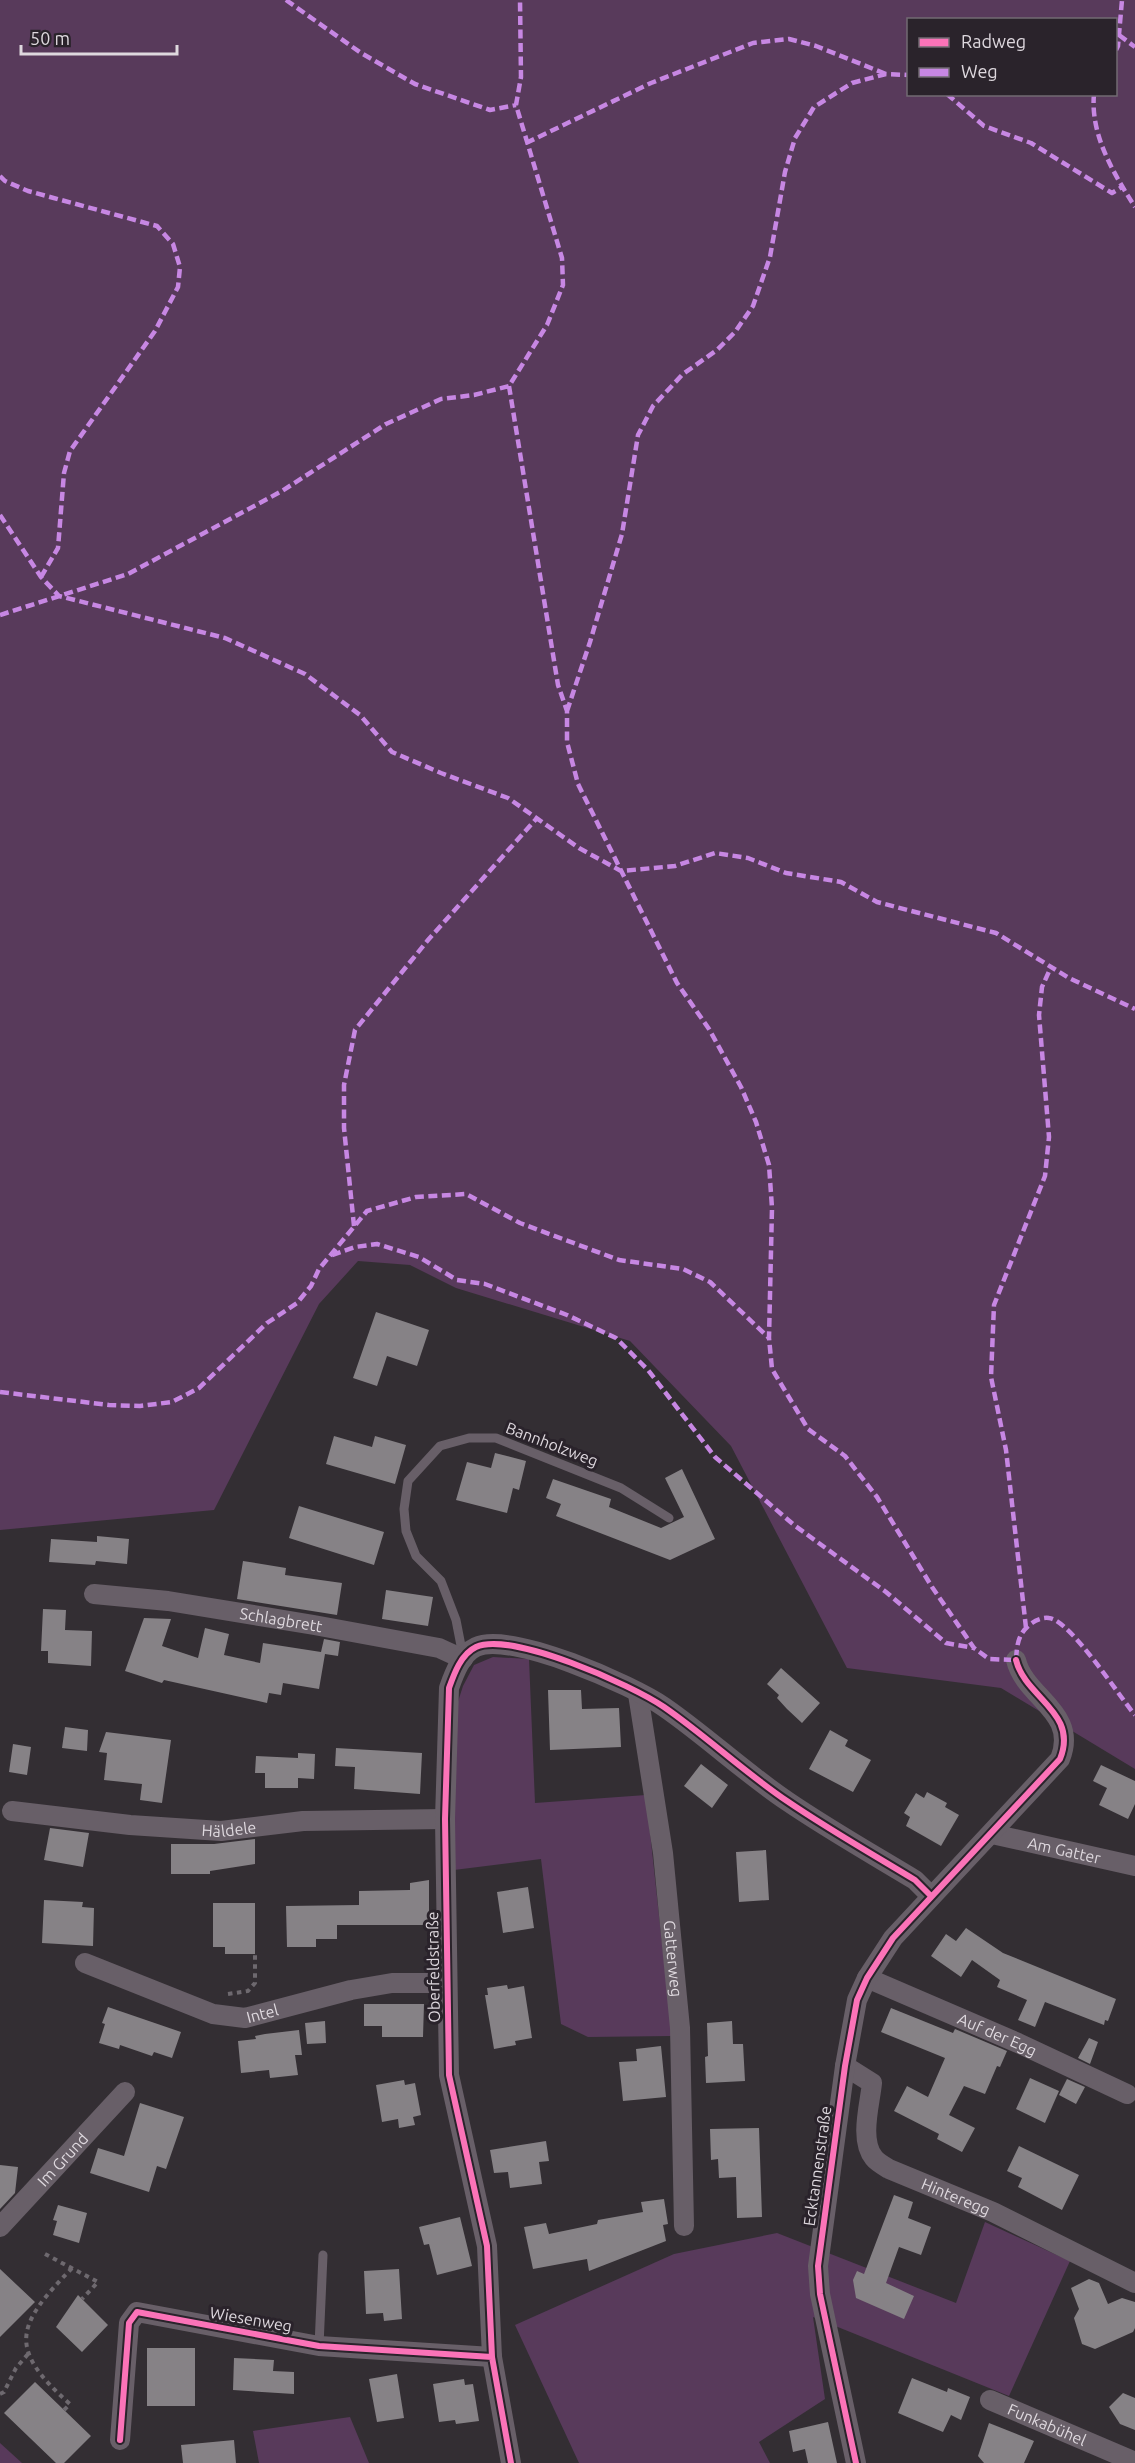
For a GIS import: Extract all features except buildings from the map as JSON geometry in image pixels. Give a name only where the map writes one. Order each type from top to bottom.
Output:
[{"type":"street","name":"Schlagbrett","points":[[94,1594],[168,1601],[314,1625],[438,1648],[463,1659]]},
{"type":"street","points":[[463,1659],[475,1647],[492,1644],[537,1651],[598,1673],[662,1705],[786,1801],[915,1880],[931,1896]]},
{"type":"street","name":"Oberfeldstraße","points":[[463,1659],[455,1671],[449,1688],[445,1819],[449,2075],[487,2246],[492,2357],[511,2463]]},
{"type":"street","name":"Ecktannenstraße","points":[[856,2463],[820,2294],[818,2266],[845,2066],[857,2000],[867,1978],[893,1938],[1060,1759],[1064,1750],[1065,1736],[1055,1714],[1019,1672],[1016,1660]]},
{"type":"street","name":"Gatterweg","points":[[638,1694],[663,1853],[680,2028],[684,2226]]},
{"type":"street","name":"Häldele","points":[[12,1811],[130,1825],[221,1831],[303,1821],[445,1819]]},
{"type":"street","name":"Am Gatter","points":[[992,1834],[1135,1866]]},
{"type":"street","name":"Intel","points":[[85,1963],[213,2014],[244,2018],[351,1990],[392,1983],[446,1983]]},
{"type":"street","name":"Auf der Egg","points":[[867,1978],[1127,2094]]},
{"type":"street","name":"Hinteregg","points":[[845,2066],[872,2083],[867,2132],[868,2145],[874,2158],[889,2169],[993,2212],[1135,2283]]},
{"type":"street","name":"Im Grund","points":[[0,2228],[125,2092]]},
{"type":"street","name":"Wiesenweg","points":[[120,2440],[129,2323],[137,2312],[319,2346],[492,2357]]},
{"type":"street","name":"Funkabühel","points":[[990,2400],[1135,2462]]},
{"type":"lane","name":"Bannholzweg","points":[[463,1659],[456,1620],[441,1581],[416,1556],[406,1531],[404,1509],[408,1481],[440,1446],[469,1438],[496,1438],[621,1488],[669,1518]]},
{"type":"lane","points":[[319,2346],[323,2254]]},
{"type":"path","points":[[228,1994],[248,1991],[255,1983],[255,1954]]},
{"type":"path","points":[[45,2254],[98,2282],[82,2299]]},
{"type":"path","points":[[64,2410],[70,2404],[52,2388],[33,2365],[28,2354],[26,2336],[33,2312],[72,2268]]},
{"type":"path","points":[[0,2394],[4,2392],[16,2368],[28,2354]]},
{"type":"shaded area","points":[[0,0],[1135,0],[1135,1769],[1001,1688],[847,1668],[731,1446],[630,1341],[456,1288],[410,1265],[358,1261],[319,1304],[214,1510],[0,1530]]},
{"type":"shaded area","points":[[493,1657],[529,1659],[535,1803],[646,1795],[672,2036],[588,2037],[561,2024],[541,1859],[454,1870],[455,1711],[463,1686],[474,1665]]},
{"type":"shaded area","points":[[985,2222],[1070,2261],[1009,2396],[813,2317],[825,2399],[759,2442],[770,2463],[579,2463],[515,2325],[674,2254],[777,2233],[956,2303]]},
{"type":"shaded area","points":[[350,2417],[369,2463],[259,2463],[253,2431]]},
{"type":"shaded area","points":[[0,2443],[22,2463],[0,2463]]},
{"type":"marked path","points":[[286,0],[361,53],[415,84],[490,110],[516,105]]},
{"type":"marked path","points":[[0,615],[128,574],[282,491],[386,424],[441,399],[474,395],[509,386],[547,325],[563,285],[562,258],[516,105],[521,77],[520,0]]},
{"type":"marked path","points":[[1117,48],[1122,0]]},
{"type":"marked path","points":[[1119,35],[1135,47]]},
{"type":"marked path","points":[[526,143],[651,83],[753,43],[789,39],[816,46],[886,74]]},
{"type":"marked path","points":[[567,711],[622,534],[638,435],[653,406],[683,374],[717,350],[735,332],[753,306],[770,257],[785,172],[795,138],[814,107],[852,83],[886,74],[907,75]]},
{"type":"marked path","points":[[949,96],[984,126],[1031,143],[1112,193],[1122,187]]},
{"type":"marked path","points":[[1094,96],[1096,124],[1105,154],[1135,207]]},
{"type":"marked path","points":[[0,176],[5,181],[28,191],[157,226],[173,244],[180,267],[178,287],[155,331],[70,451],[64,473],[58,548],[41,577]]},
{"type":"marked path","points":[[509,386],[558,685],[567,711],[567,742],[578,784],[677,983],[709,1029],[741,1087],[756,1122],[769,1165],[772,1208],[769,1338],[772,1369],[808,1429],[845,1456],[877,1497],[932,1587],[974,1648],[989,1659],[1016,1660],[1018,1644],[1027,1627],[1042,1618],[1049,1618],[1069,1631],[1135,1715]]},
{"type":"marked path","points":[[0,515],[41,577],[59,596],[225,638],[305,674],[360,715],[392,752],[508,798],[579,848],[621,871],[675,866],[715,853],[748,858],[786,873],[841,882],[877,902],[996,933],[1069,978],[1135,1009]]},
{"type":"marked path","points":[[354,1226],[344,1128],[344,1085],[355,1030],[428,940],[537,818]]},
{"type":"marked path","points":[[1026,1628],[1006,1450],[991,1377],[994,1305],[1045,1176],[1049,1137],[1039,1015],[1042,987],[1051,967]]},
{"type":"marked path","points":[[0,1392],[109,1405],[140,1406],[172,1402],[199,1388],[267,1323],[297,1303],[311,1286],[319,1269],[367,1211],[416,1197],[466,1194],[520,1223],[619,1260],[683,1269],[710,1282],[769,1338]]},
{"type":"marked path","points":[[332,1255],[355,1247],[377,1244],[419,1257],[457,1280],[485,1284],[567,1315],[616,1338],[648,1370],[715,1457],[794,1525],[886,1592],[946,1643],[974,1648]]},
{"type":"cycle path","points":[[511,2463],[492,2357],[487,2246],[449,2075],[445,1819],[449,1688],[462,1659],[476,1647],[493,1644],[516,1647],[571,1663],[648,1697],[695,1730],[771,1790],[818,1822],[915,1880],[931,1896]]},
{"type":"cycle path","points":[[856,2463],[820,2294],[818,2266],[845,2066],[857,2000],[867,1978],[893,1938],[1060,1759],[1064,1743],[1057,1717],[1029,1685],[1016,1660]]},
{"type":"cycle path","points":[[120,2440],[129,2323],[137,2312],[319,2346],[492,2357]]}]
